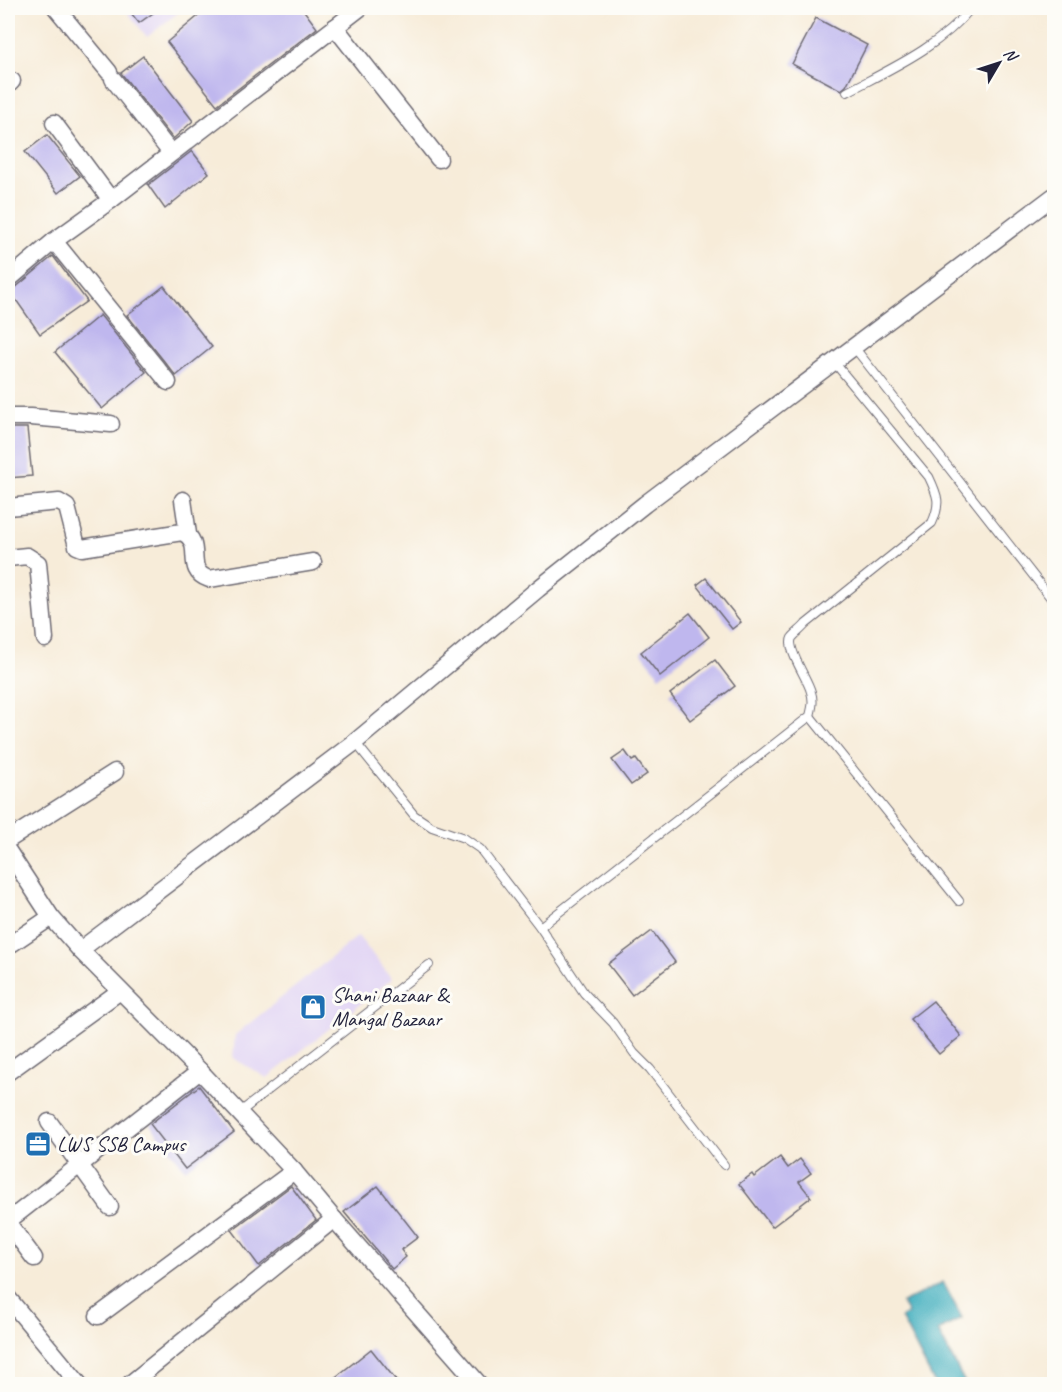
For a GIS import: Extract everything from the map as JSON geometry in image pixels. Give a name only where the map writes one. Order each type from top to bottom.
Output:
[{"type":"street","points":[[56,8],[171,153]]},
{"type":"street","points":[[8,280],[54,241],[111,200],[360,8]]},
{"type":"street","points":[[335,27],[439,159]]},
{"type":"street","points":[[54,123],[111,200]]},
{"type":"street","points":[[80,950],[355,742],[583,553],[1054,196]]},
{"type":"street","points":[[54,241],[168,382]]},
{"type":"street","points":[[8,417],[111,424]]},
{"type":"street","points":[[183,500],[188,534]]},
{"type":"street","points":[[8,507],[59,502],[63,504],[67,507],[77,546],[82,548],[182,532],[188,534],[194,541],[196,570],[200,576],[209,579],[313,562]]},
{"type":"street","points":[[8,558],[27,556],[38,563],[45,639]]},
{"type":"street","points":[[8,840],[115,772]]},
{"type":"street","points":[[8,851],[51,917],[80,950],[200,1071],[294,1172],[479,1384]]},
{"type":"street","points":[[8,946],[51,917]]},
{"type":"street","points":[[8,1072],[120,991]]},
{"type":"street","points":[[34,1258],[8,1222],[200,1071]]},
{"type":"street","points":[[49,1122],[110,1207]]},
{"type":"street","points":[[98,1316],[294,1172]]},
{"type":"street","points":[[130,1384],[334,1219]]},
{"type":"street","points":[[8,1298],[79,1384]]},
{"type":"lane","points":[[847,92],[910,58],[961,20],[971,8]]},
{"type":"lane","points":[[854,347],[1054,602]]},
{"type":"lane","points":[[540,927],[810,716],[813,706],[812,694],[792,652],[790,645],[792,639],[806,624],[932,523],[938,510],[938,496],[929,477],[834,362]]},
{"type":"lane","points":[[810,716],[959,901]]},
{"type":"lane","points":[[355,742],[414,815],[432,827],[464,838],[480,849],[540,927],[584,993],[613,1023],[634,1053],[650,1069],[724,1165]]},
{"type":"lane","points":[[239,1113],[429,965]]},
{"type":"shaded area","points":[[124,8],[184,8],[147,37]]},
{"type":"shaded area","name":"Shani Bazaar & Mangal Bazaar","points":[[358,936],[392,979],[267,1078],[233,1058],[235,1035]]},
{"type":"water","points":[[943,1282],[962,1318],[938,1331],[965,1383],[963,1384],[935,1384],[901,1318],[908,1314],[902,1303]]},
{"type":"building","points":[[127,8],[160,8],[139,23]]},
{"type":"building","points":[[208,8],[302,8],[317,28],[217,105],[167,42]]},
{"type":"building","points":[[816,18],[867,45],[846,86],[841,90],[792,64]]},
{"type":"building","points":[[143,56],[193,121],[173,139],[121,73]]},
{"type":"building","points":[[47,135],[80,176],[58,193],[25,152]]},
{"type":"building","points":[[192,151],[209,173],[165,209],[148,185]]},
{"type":"building","points":[[53,256],[87,301],[40,334],[9,290],[15,288]]},
{"type":"building","points":[[164,286],[212,347],[176,376],[127,315]]},
{"type":"building","points":[[100,315],[146,372],[102,409],[55,352]]},
{"type":"building","points":[[8,428],[27,428],[32,476],[8,478]]},
{"type":"building","points":[[706,578],[741,622],[732,629],[697,585]]},
{"type":"building","points":[[690,613],[709,637],[660,676],[641,652]]},
{"type":"building","points":[[715,660],[735,686],[690,720],[670,694]]},
{"type":"building","points":[[625,751],[632,761],[636,759],[647,774],[631,785],[612,760]]},
{"type":"building","points":[[652,931],[675,962],[632,995],[608,964]]},
{"type":"building","points":[[933,1001],[961,1036],[939,1054],[910,1019]]},
{"type":"building","points":[[199,1086],[234,1132],[185,1169],[150,1124]]},
{"type":"building","points":[[780,1157],[788,1168],[800,1159],[811,1173],[799,1182],[811,1197],[772,1227],[739,1184],[752,1174],[754,1177]]},
{"type":"building","points":[[291,1186],[316,1220],[259,1266],[232,1230]]},
{"type":"building","points":[[378,1186],[418,1237],[401,1250],[406,1257],[392,1269],[344,1212]]},
{"type":"building","points":[[371,1349],[399,1384],[327,1384]]},
{"type":"place","name":"Shani Bazaar & Mangal Bazaar","points":[[313,1007]]},
{"type":"place","name":"LWS SSB Campus","points":[[38,1144]]}]
